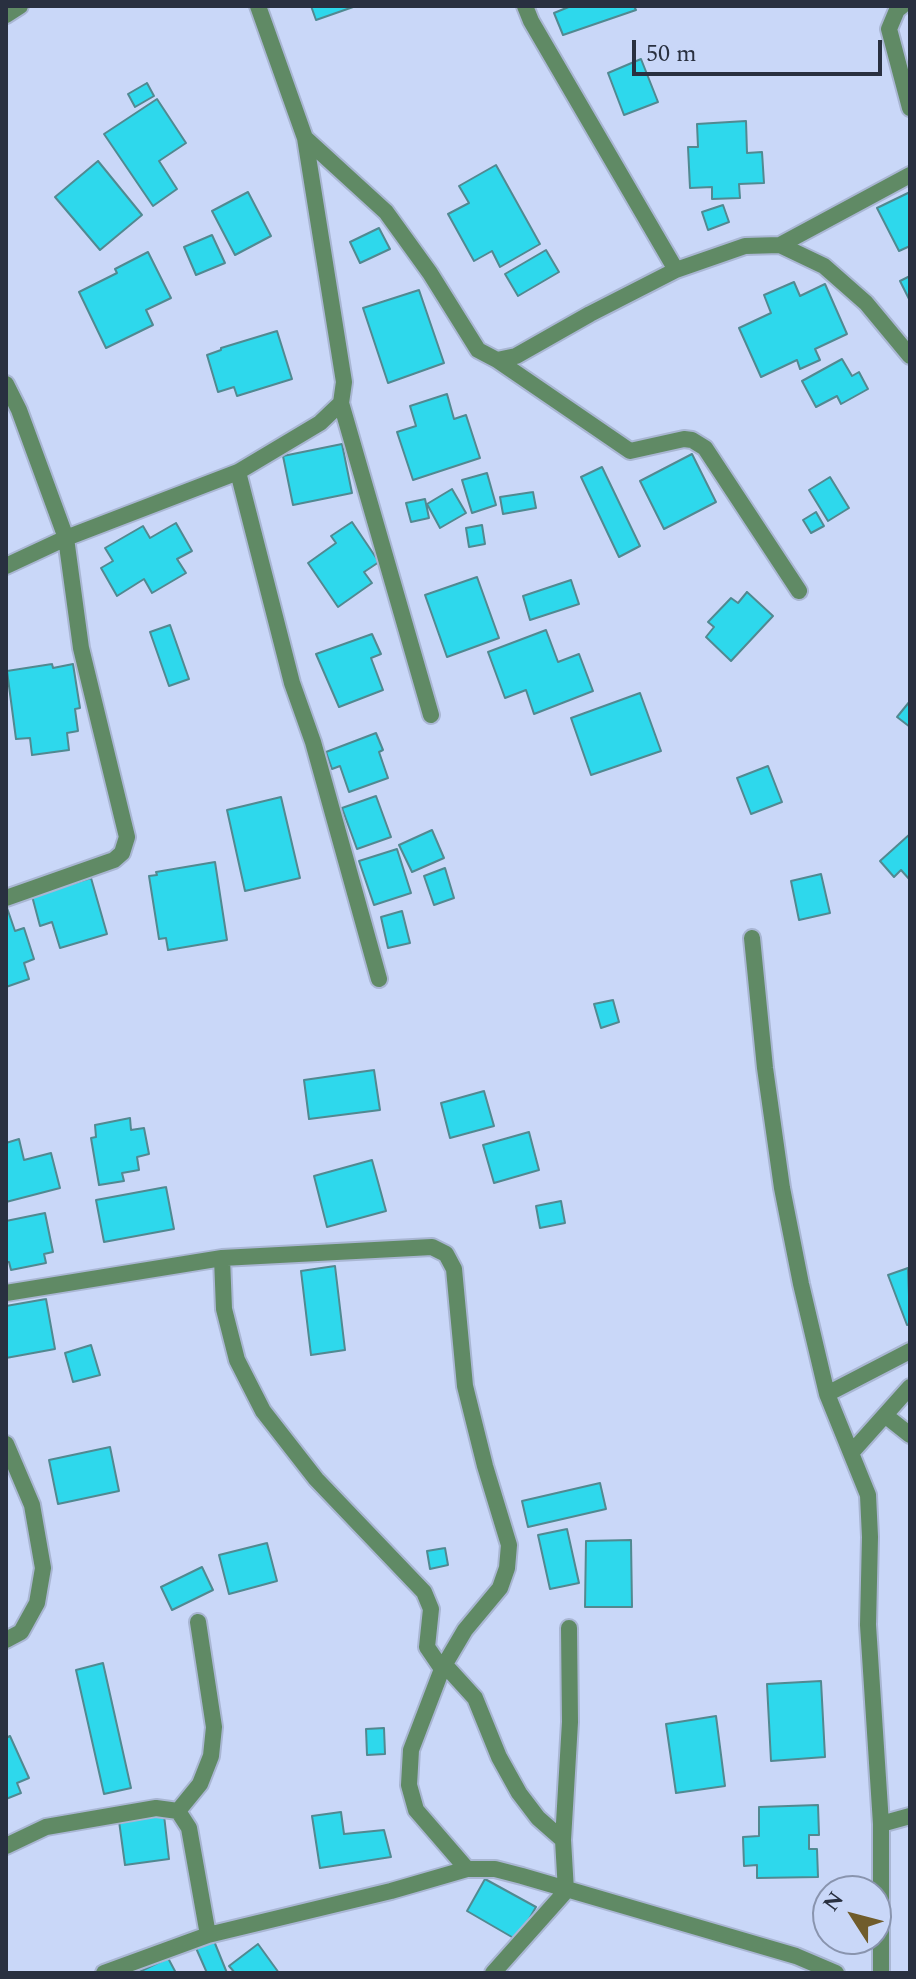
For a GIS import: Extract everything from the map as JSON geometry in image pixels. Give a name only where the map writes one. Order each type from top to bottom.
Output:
[{"type":"street","points":[[6,15],[20,6]]},
{"type":"street","points":[[258,6],[305,138],[344,382],[341,403],[431,715]]},
{"type":"street","points":[[525,6],[676,270]]},
{"type":"street","points":[[902,6],[889,29],[910,108]]},
{"type":"street","points":[[305,138],[386,212],[430,273],[478,350],[630,451],[684,439],[705,448],[799,591]]},
{"type":"street","points":[[497,360],[516,356],[676,270],[745,246],[780,245],[910,175]]},
{"type":"street","points":[[780,245],[824,266],[866,303],[910,356]]},
{"type":"street","points":[[6,384],[19,410],[66,538],[81,648],[127,837],[122,853],[114,860],[6,898]]},
{"type":"street","points":[[6,566],[66,538],[238,472],[320,423],[341,403]]},
{"type":"street","points":[[238,472],[292,683],[313,742],[379,979]]},
{"type":"street","points":[[752,938],[765,1068],[782,1188],[801,1284],[827,1394],[868,1495],[868,1625],[881,1824],[881,1973]]},
{"type":"street","points":[[6,1293],[222,1258],[432,1247],[446,1254],[454,1269],[465,1386],[509,1545],[507,1568],[500,1588],[465,1630],[443,1666],[411,1750],[409,1785],[416,1810],[467,1869]]},
{"type":"street","points":[[222,1258],[224,1309],[237,1360],[263,1411],[316,1479],[424,1592],[431,1609],[427,1647],[475,1698],[499,1757],[519,1793],[538,1818],[563,1840]]},
{"type":"street","points":[[827,1394],[910,1351]]},
{"type":"street","points":[[851,1453],[910,1387]]},
{"type":"street","points":[[886,1416],[910,1435]]},
{"type":"street","points":[[6,1444],[32,1505],[43,1568],[37,1603],[21,1632],[6,1640]]},
{"type":"street","points":[[178,1811],[200,1784],[211,1756],[214,1727],[198,1622]]},
{"type":"street","points":[[493,1973],[566,1891],[563,1840],[570,1722],[569,1628]]},
{"type":"street","points":[[6,1846],[46,1827],[156,1808],[178,1811],[189,1828],[208,1935]]},
{"type":"street","points":[[881,1824],[910,1816]]},
{"type":"street","points":[[104,1973],[208,1935],[391,1891],[467,1869],[495,1869],[796,1956],[836,1973]]},
{"type":"building","points":[[311,6],[356,6],[316,20]]},
{"type":"building","points":[[571,6],[634,6],[636,10],[563,35],[554,13]]},
{"type":"building","points":[[641,59],[658,102],[624,115],[608,73]]},
{"type":"building","points":[[147,83],[154,96],[135,107],[128,94]]},
{"type":"building","points":[[157,99],[186,143],[159,161],[177,189],[153,206],[104,134]]},
{"type":"building","points":[[746,121],[747,153],[762,152],[764,183],[739,184],[740,198],[712,199],[712,187],[690,188],[688,147],[698,147],[697,124]]},
{"type":"building","points":[[98,161],[142,215],[100,250],[55,197]]},
{"type":"building","points":[[496,165],[540,244],[500,267],[492,251],[474,261],[448,214],[469,203],[459,186]]},
{"type":"building","points":[[248,192],[271,236],[235,255],[212,211]]},
{"type":"building","points":[[910,192],[910,246],[899,251],[877,208]]},
{"type":"building","points":[[723,205],[729,222],[708,230],[702,212]]},
{"type":"building","points":[[379,228],[390,249],[360,263],[350,242]]},
{"type":"building","points":[[212,235],[225,263],[196,275],[184,247]]},
{"type":"building","points":[[546,250],[559,272],[518,296],[505,274]]},
{"type":"building","points":[[148,252],[171,298],[146,310],[153,325],[106,348],[79,292],[117,273],[115,269]]},
{"type":"building","points":[[910,276],[910,301],[900,281]]},
{"type":"building","points":[[794,282],[800,296],[825,284],[847,334],[815,349],[820,360],[800,369],[797,360],[761,377],[739,328],[771,313],[764,295]]},
{"type":"building","points":[[419,290],[444,363],[388,383],[363,308]]},
{"type":"building","points":[[277,331],[292,379],[237,396],[234,387],[218,392],[207,355]]},
{"type":"building","points":[[842,359],[852,376],[859,372],[868,389],[841,404],[837,396],[816,407],[802,381]]},
{"type":"building","points":[[447,394],[454,419],[466,415],[480,458],[413,480],[397,432],[416,426],[410,406]]},
{"type":"building","points":[[342,444],[352,493],[293,505],[283,456]]},
{"type":"building","points":[[692,454],[716,502],[664,529],[640,481]]},
{"type":"building","points":[[602,467],[640,546],[619,557],[581,477]]},
{"type":"building","points":[[487,473],[496,505],[472,513],[462,480]]},
{"type":"building","points":[[830,477],[849,508],[828,521],[809,490]]},
{"type":"building","points":[[452,489],[466,513],[440,528],[427,504]]},
{"type":"building","points":[[533,492],[536,508],[503,514],[500,497]]},
{"type":"building","points":[[425,499],[429,518],[411,522],[406,503]]},
{"type":"building","points":[[816,512],[824,526],[811,533],[803,520]]},
{"type":"building","points":[[352,522],[379,562],[364,572],[372,583],[338,607],[308,563],[336,543],[331,536]]},
{"type":"building","points":[[176,523],[192,551],[177,559],[186,573],[152,593],[144,579],[117,596],[101,568],[113,561],[105,548],[143,526],[150,538]]},
{"type":"building","points":[[482,525],[485,544],[469,547],[466,528]]},
{"type":"building","points":[[477,577],[499,638],[447,657],[425,595]]},
{"type":"building","points":[[571,580],[579,604],[530,620],[523,596]]},
{"type":"building","points":[[747,592],[773,616],[731,661],[706,637],[714,627],[708,622],[731,598],[738,603]]},
{"type":"building","points":[[170,625],[189,679],[169,686],[150,632]]},
{"type":"building","points":[[546,630],[558,662],[579,654],[593,691],[534,714],[526,690],[505,698],[488,652]]},
{"type":"building","points":[[372,634],[381,654],[371,658],[383,690],[339,707],[316,654]]},
{"type":"building","points":[[52,664],[53,668],[73,664],[80,708],[75,709],[78,731],[67,733],[69,750],[32,755],[30,738],[16,739],[7,671]]},
{"type":"building","points":[[640,693],[661,751],[591,775],[571,718]]},
{"type":"building","points":[[910,701],[910,727],[897,717]]},
{"type":"building","points":[[376,733],[388,778],[349,792],[340,766],[332,769],[326,752]]},
{"type":"building","points":[[768,766],[782,802],[751,814],[737,778]]},
{"type":"building","points":[[376,796],[391,837],[357,849],[342,808]]},
{"type":"building","points":[[281,797],[300,878],[245,891],[227,810]]},
{"type":"building","points":[[432,830],[444,858],[412,872],[399,845]]},
{"type":"building","points":[[910,834],[910,880],[901,870],[894,877],[880,861]]},
{"type":"building","points":[[397,849],[411,893],[374,905],[359,861]]},
{"type":"building","points":[[215,862],[227,940],[168,950],[166,938],[159,939],[149,876],[157,875],[156,872]]},
{"type":"building","points":[[445,868],[454,898],[434,905],[424,876]]},
{"type":"building","points":[[821,874],[830,913],[799,920],[791,881]]},
{"type":"building","points":[[91,878],[107,934],[60,948],[52,922],[40,926],[32,896]]},
{"type":"building","points":[[6,905],[15,931],[24,928],[34,959],[24,963],[29,979],[6,987]]},
{"type":"building","points":[[402,911],[410,943],[388,948],[381,917]]},
{"type":"building","points":[[613,1000],[619,1022],[601,1028],[594,1004]]},
{"type":"building","points":[[374,1070],[380,1110],[309,1119],[304,1080]]},
{"type":"building","points":[[484,1091],[494,1126],[450,1138],[441,1103]]},
{"type":"building","points":[[130,1118],[131,1130],[144,1128],[149,1154],[137,1157],[139,1170],[122,1173],[124,1181],[99,1185],[91,1138],[96,1137],[95,1125]]},
{"type":"building","points":[[529,1132],[539,1170],[494,1183],[483,1145]]},
{"type":"building","points":[[19,1139],[24,1160],[51,1153],[60,1188],[6,1202],[6,1143]]},
{"type":"building","points":[[372,1160],[386,1211],[327,1227],[314,1176]]},
{"type":"building","points":[[166,1187],[174,1229],[104,1242],[96,1200]]},
{"type":"building","points":[[561,1201],[565,1223],[540,1228],[536,1206]]},
{"type":"building","points":[[45,1213],[53,1252],[44,1254],[46,1263],[11,1270],[9,1262],[6,1262],[6,1221]]},
{"type":"building","points":[[335,1266],[345,1350],[311,1355],[301,1271]]},
{"type":"building","points":[[908,1268],[910,1324],[907,1325],[888,1275]]},
{"type":"building","points":[[46,1299],[55,1349],[6,1358],[6,1306]]},
{"type":"building","points":[[91,1345],[100,1375],[73,1382],[65,1353]]},
{"type":"building","points":[[110,1447],[119,1491],[58,1504],[49,1460]]},
{"type":"building","points":[[600,1483],[606,1509],[528,1527],[522,1501]]},
{"type":"building","points":[[567,1529],[579,1583],[550,1589],[538,1535]]},
{"type":"building","points":[[631,1540],[632,1607],[585,1607],[586,1541]]},
{"type":"building","points":[[267,1543],[277,1581],[229,1594],[219,1555]]},
{"type":"building","points":[[445,1548],[448,1565],[430,1569],[427,1551]]},
{"type":"building","points":[[202,1567],[213,1590],[172,1610],[161,1587]]},
{"type":"building","points":[[103,1663],[131,1788],[104,1794],[76,1670]]},
{"type":"building","points":[[821,1681],[825,1757],[771,1761],[767,1684]]},
{"type":"building","points":[[716,1716],[725,1786],[676,1793],[666,1724]]},
{"type":"building","points":[[384,1728],[385,1754],[367,1755],[366,1729]]},
{"type":"building","points":[[10,1736],[29,1778],[17,1783],[21,1793],[6,1799],[6,1738]]},
{"type":"building","points":[[818,1805],[819,1835],[809,1835],[809,1849],[817,1849],[818,1875],[757,1878],[757,1865],[744,1866],[743,1837],[759,1836],[759,1807]]},
{"type":"building","points":[[341,1812],[344,1834],[384,1830],[391,1857],[320,1868],[312,1816]]},
{"type":"building","points":[[164,1815],[169,1859],[125,1865],[119,1821]]},
{"type":"building","points":[[485,1879],[536,1907],[517,1940],[467,1911]]},
{"type":"building","points":[[214,1941],[227,1973],[207,1973],[196,1948]]},
{"type":"building","points":[[258,1944],[279,1973],[235,1973],[229,1966]]},
{"type":"building","points":[[168,1958],[176,1973],[137,1973]]}]
